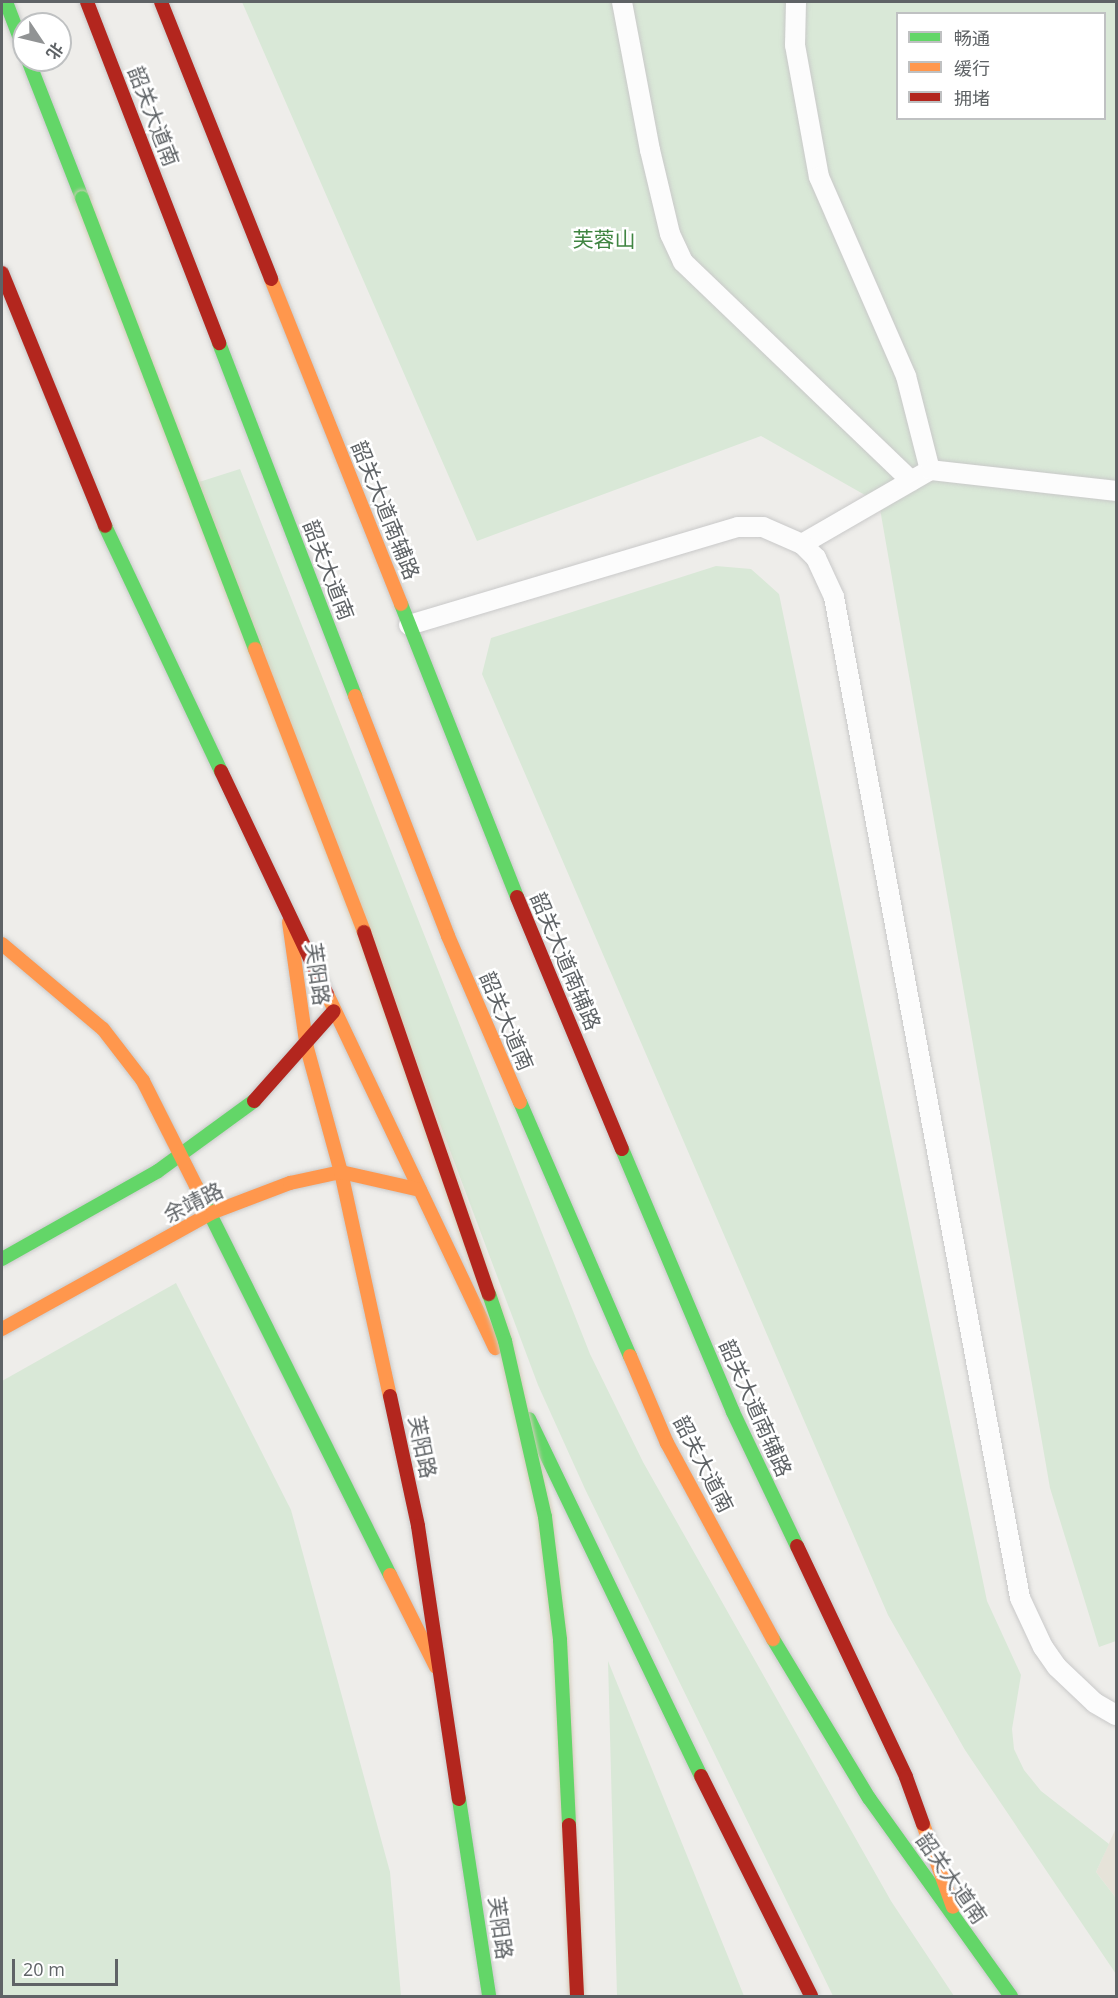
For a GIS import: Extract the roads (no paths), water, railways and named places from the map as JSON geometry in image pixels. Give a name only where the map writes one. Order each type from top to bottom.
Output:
[{"type":"main road","points":[[6,2],[12,18]]},
{"type":"main road","name":"韶关大道南","points":[[87,2],[448,936],[667,1443],[800,1690],[869,1798],[1011,1996]]},
{"type":"main road","name":"韶关大道南辅路","points":[[161,2],[533,937],[733,1412],[906,1777],[959,1925]]},
{"type":"main road","points":[[33,72],[367,940],[505,1341],[545,1517],[560,1640],[576,1996]]},
{"type":"main road","points":[[2,273],[84,482],[334,1011],[767,1914],[811,1996]]},
{"type":"main road","name":"芙阳路","points":[[288,912],[306,1048],[341,1172],[418,1526],[489,1996]]},
{"type":"main road","points":[[2,944],[41,973],[103,1029],[143,1082],[211,1213],[443,1680]]},
{"type":"main road","name":"余靖路","points":[[2,1259],[181,1155],[234,1118],[306,1048],[334,1011]]},
{"type":"main road","name":"余靖路","points":[[2,1329],[211,1213],[290,1183],[341,1172],[420,1190]]},
{"type":"lane","points":[[622,2],[650,150],[670,234],[683,262],[911,482]]},
{"type":"lane","points":[[796,2],[795,45],[819,177],[906,376],[930,470]]},
{"type":"lane","points":[[802,544],[930,470],[1116,491]]},
{"type":"lane","points":[[409,625],[738,527],[763,526],[802,544],[826,574],[834,597],[1020,1598],[1043,1647],[1057,1667],[1095,1703],[1116,1715]]},
{"type":"park label","name":"芙蓉山","points":[[604,239]]}]
